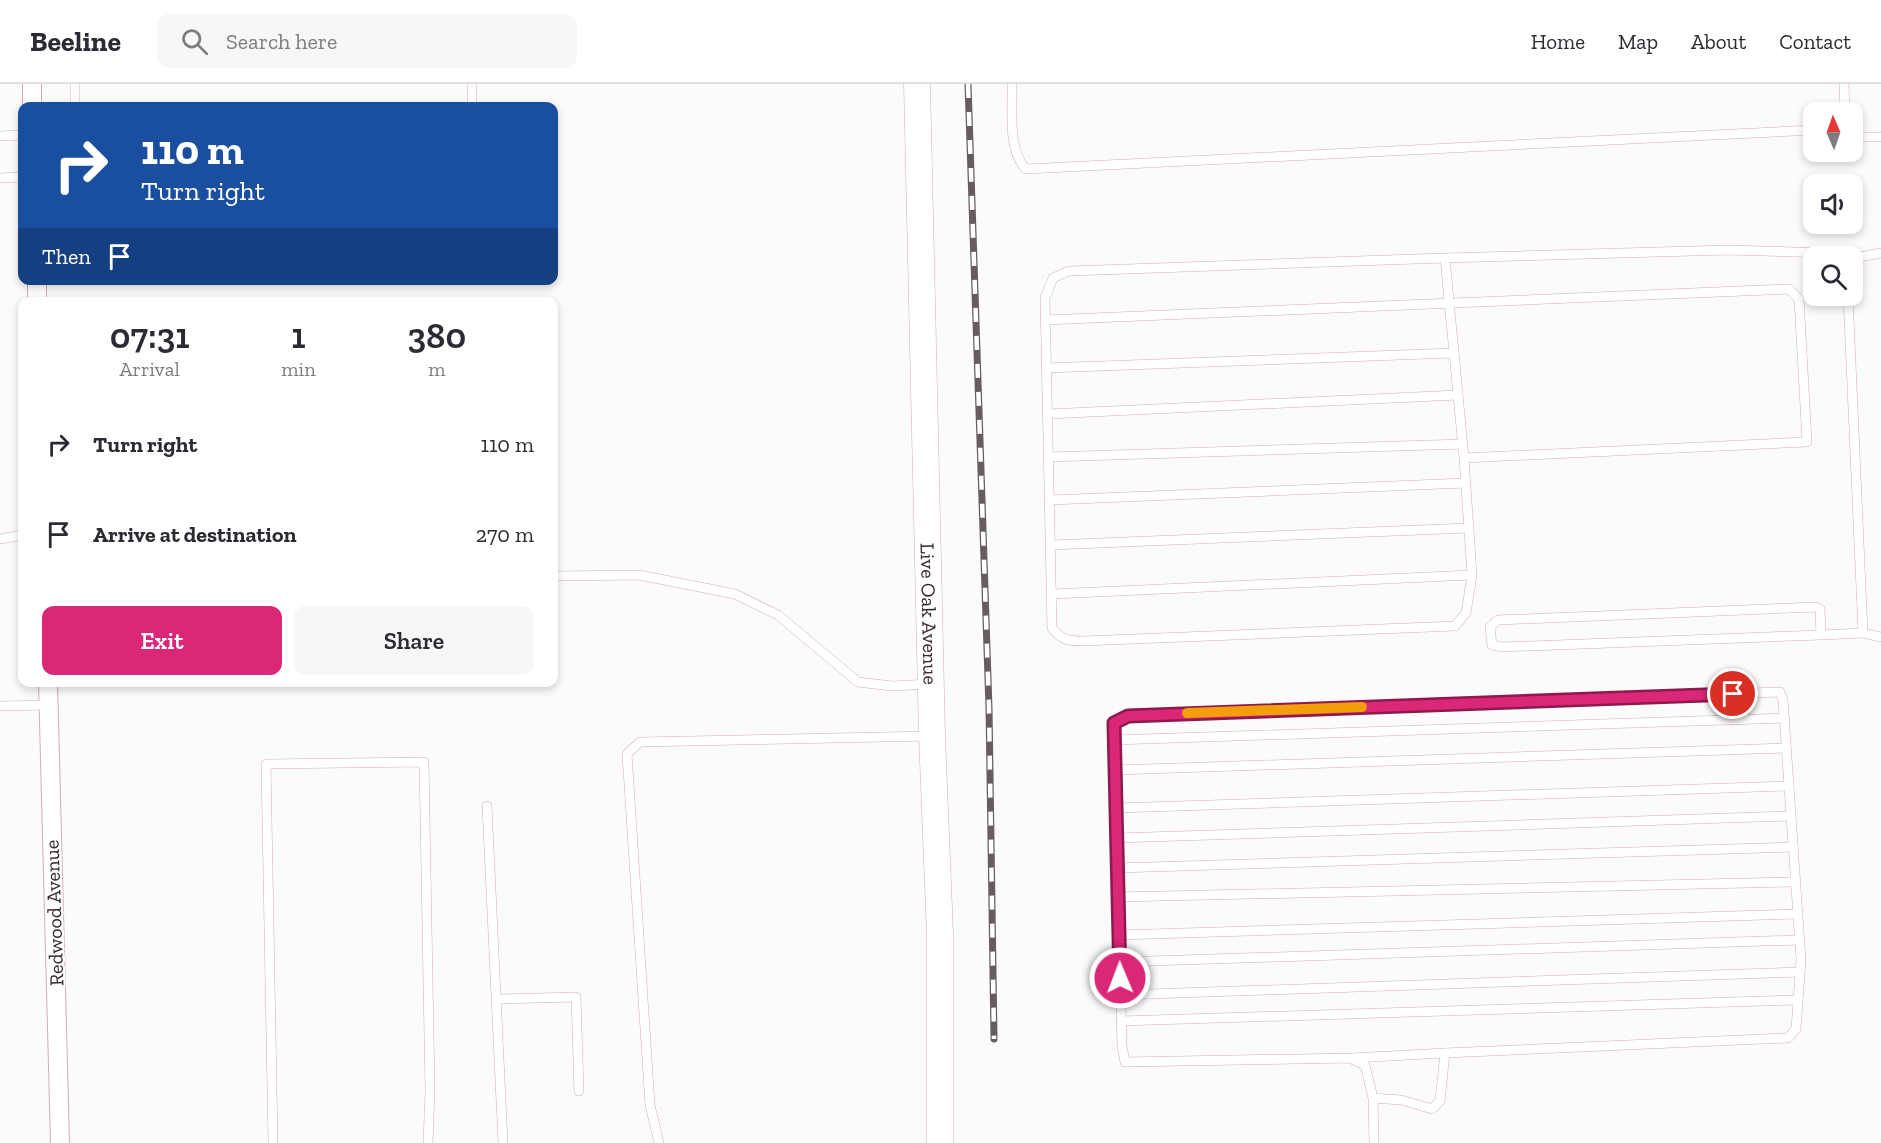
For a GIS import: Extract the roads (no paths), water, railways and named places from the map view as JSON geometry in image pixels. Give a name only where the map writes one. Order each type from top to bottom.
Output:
[{"type":"street","points":[[32,84],[32,102]]},
{"type":"street","name":"Live Oak Avenue","points":[[917,84],[932,736],[940,934],[940,1143]]},
{"type":"street","name":"Redwood Avenue","points":[[48,687],[60,1143]]},
{"type":"lane","points":[[75,84],[75,102]]},
{"type":"lane","points":[[472,84],[472,102]]},
{"type":"lane","points":[[1012,84],[1014,143],[1019,162],[1026,169],[1803,131]]},
{"type":"lane","points":[[1844,84],[1845,102]]},
{"type":"lane","points":[[0,136],[18,135]]},
{"type":"lane","points":[[1863,137],[1881,137]]},
{"type":"lane","points":[[0,178],[18,177]]},
{"type":"lane","points":[[1445,258],[1463,444],[1472,575],[1466,613],[1455,626],[1068,641],[1058,635],[1052,628],[1045,298],[1053,278],[1069,271],[1445,258],[1728,250],[1803,252]]},
{"type":"lane","points":[[1863,257],[1881,254]]},
{"type":"lane","points":[[1046,320],[1789,289],[1799,299],[1807,442],[1464,458]]},
{"type":"lane","points":[[1848,306],[1863,633]]},
{"type":"lane","points":[[1046,368],[1454,353]]},
{"type":"lane","points":[[1048,414],[1458,395]]},
{"type":"lane","points":[[1049,457],[1463,444]]},
{"type":"lane","points":[[1050,500],[1466,483]]},
{"type":"lane","points":[[1051,544],[1469,528]]},
{"type":"lane","points":[[0,539],[18,537]]},
{"type":"lane","points":[[558,576],[639,574],[735,594],[778,615],[858,682],[892,686],[932,684]]},
{"type":"lane","points":[[1052,594],[1472,575]]},
{"type":"lane","points":[[1821,634],[1820,609],[1816,607],[1498,620],[1490,627],[1492,645],[1502,647],[1821,634],[1863,633],[1881,637]]},
{"type":"lane","points":[[1780,692],[1785,718],[1800,972],[1796,1029],[1788,1038],[1349,1058],[1125,1062],[1120,994],[1114,723],[1128,716],[1780,692]]},
{"type":"lane","points":[[0,706],[48,705]]},
{"type":"lane","points":[[1114,740],[1785,718]]},
{"type":"lane","points":[[659,1143],[650,1105],[627,754],[640,742],[932,736]]},
{"type":"lane","points":[[1115,770],[1786,748]]},
{"type":"lane","points":[[273,1143],[266,764],[424,762],[430,1090],[428,1143]]},
{"type":"lane","points":[[1116,808],[1789,786]]},
{"type":"lane","points":[[487,806],[503,1143]]},
{"type":"lane","points":[[1117,838],[1791,816]]},
{"type":"lane","points":[[1117,868],[1793,847]]},
{"type":"lane","points":[[1118,897],[1794,882]]},
{"type":"lane","points":[[1119,936],[1798,914]]},
{"type":"lane","points":[[1120,962],[1799,940]]},
{"type":"lane","points":[[1120,994],[1800,972]]},
{"type":"lane","points":[[497,999],[576,997],[579,1091]]},
{"type":"lane","points":[[1121,1022],[1798,1000]]},
{"type":"lane","points":[[1373,1098],[1394,1099],[1432,1109],[1440,1101],[1445,1053]]},
{"type":"lane","points":[[1349,1058],[1365,1065],[1373,1098],[1374,1143]]},
{"type":"railway","points":[[968,84],[989,708],[994,1039]]}]
